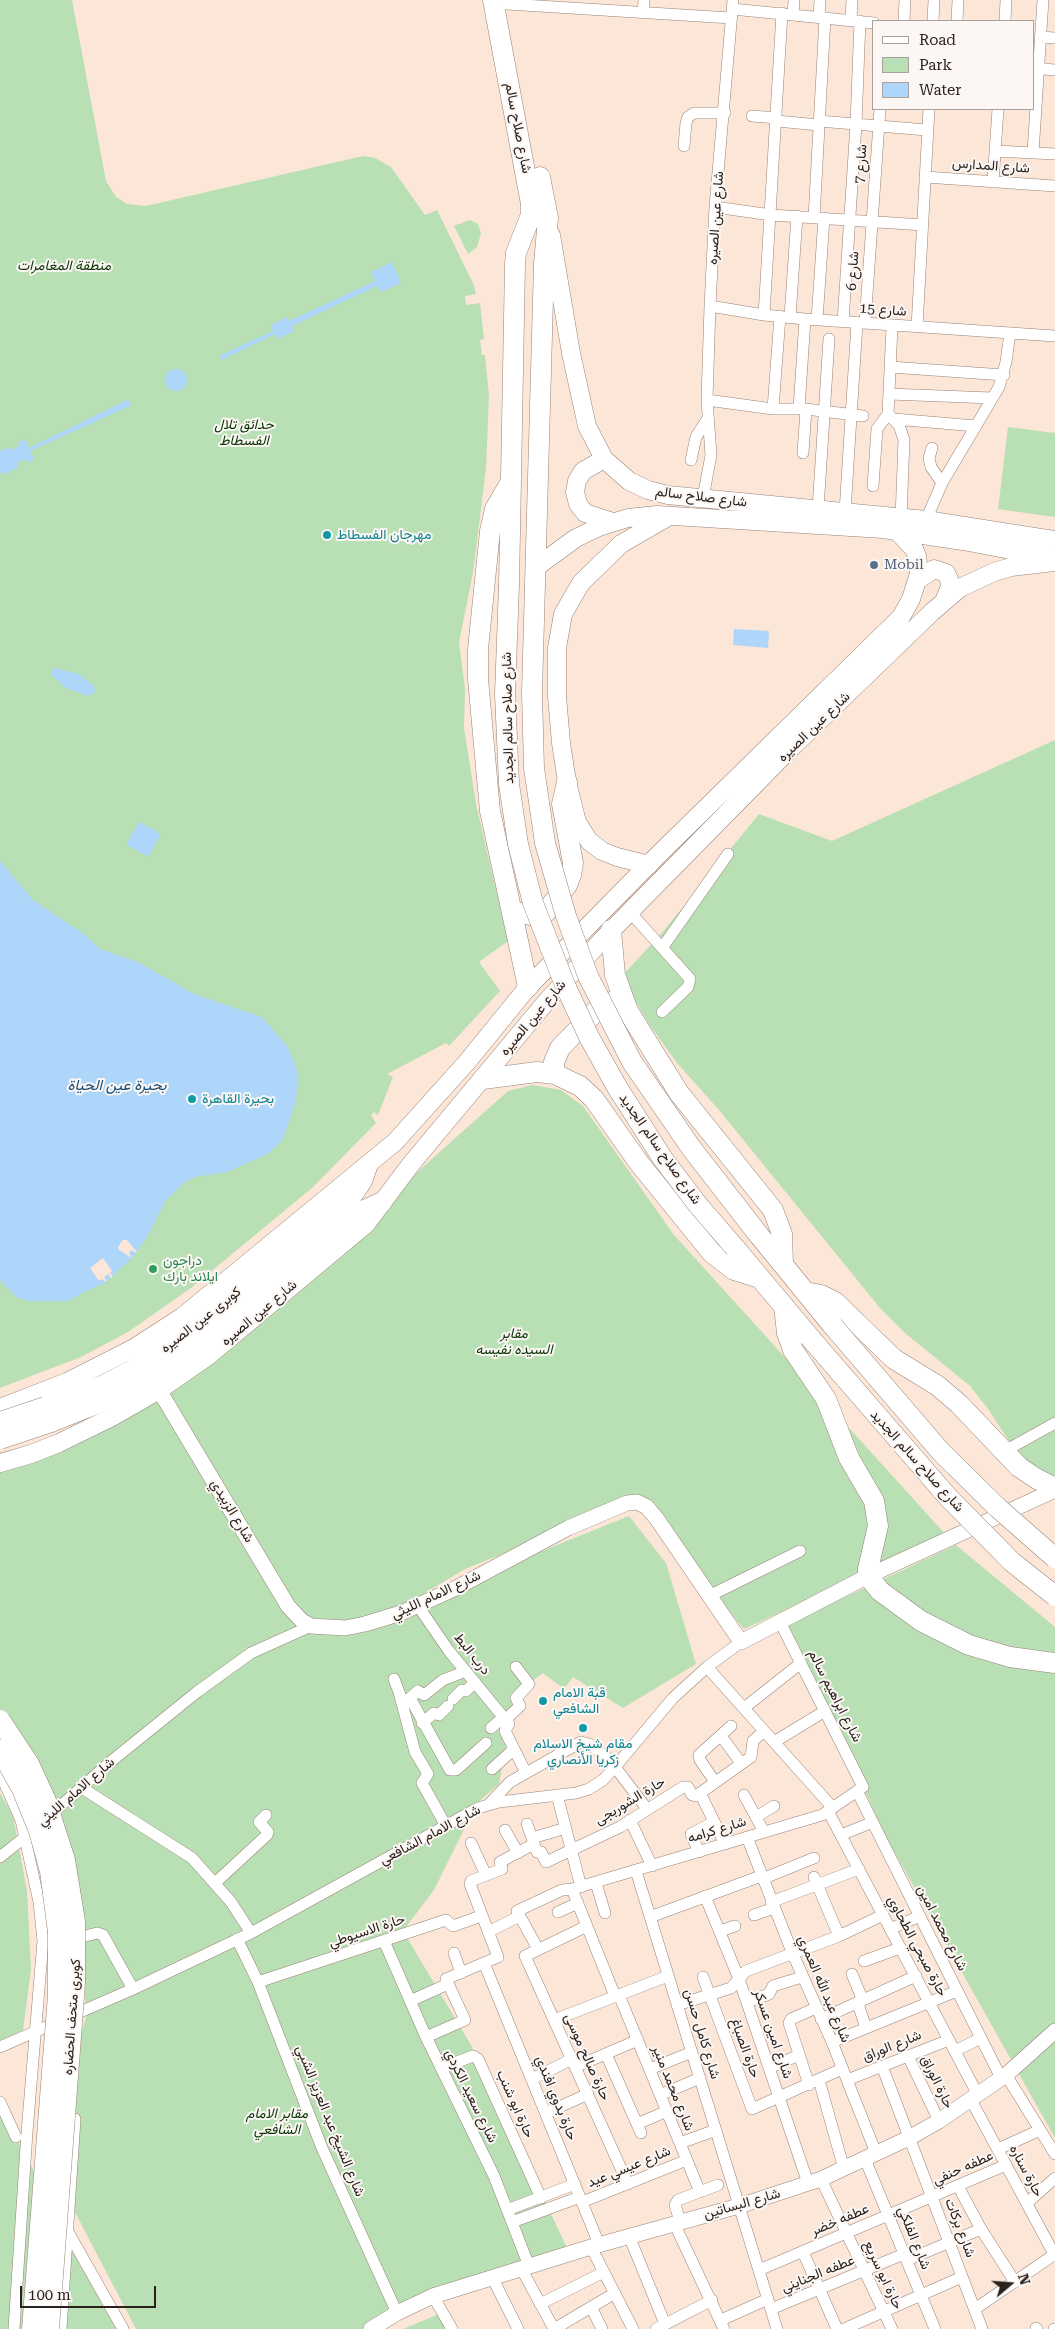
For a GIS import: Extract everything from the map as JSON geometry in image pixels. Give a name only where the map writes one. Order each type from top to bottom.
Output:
[{"type":"highway","name":"شارع صلاح سالم","points":[[502,1],[548,218],[544,264],[535,576]]},
{"type":"highway","name":"شارع صلاح سالم","points":[[502,1],[532,204],[531,215],[516,253],[514,264],[509,585]]},
{"type":"highway","points":[[510,483],[499,500],[492,520],[478,662],[487,794],[528,988]]},
{"type":"highway","name":"شارع صلاح سالم الجديد","points":[[535,576],[532,693],[534,768],[545,843],[566,916],[592,985],[632,1062],[692,1149],[833,1326],[941,1452],[998,1508],[1055,1558]]},
{"type":"highway","name":"شارع صلاح سالم الجديد","points":[[509,585],[505,694],[508,777],[518,844],[533,903],[565,985],[589,1037],[617,1087],[663,1159],[698,1205],[947,1496],[1012,1562],[1055,1596]]},
{"type":"highway","points":[[507,894],[521,912],[529,916],[540,915],[549,909],[569,880],[573,863],[562,804],[567,782]]},
{"type":"highway","points":[[611,930],[613,963],[622,998],[649,1048],[679,1093],[773,1210],[782,1234],[782,1263]]},
{"type":"highway","points":[[555,1074],[554,1062],[560,1048],[599,1008],[609,1002],[622,998]]},
{"type":"highway","points":[[483,1079],[528,1072],[555,1074],[580,1086],[594,1099],[639,1163],[712,1253],[734,1270],[760,1278]]},
{"type":"highway","name":"كوبرى عين الصيره","points":[[2,1412],[75,1397],[102,1386],[129,1372],[178,1340],[351,1197],[362,1181],[367,1167]]},
{"type":"highway","name":"كوبرى عين الصيره","points":[[0,1438],[81,1411],[111,1398],[162,1371],[212,1334],[354,1215],[382,1202]]},
{"type":"highway","points":[[805,1292],[821,1295],[835,1302],[894,1359],[938,1386],[959,1404],[1003,1452],[1028,1473],[1055,1489]]},
{"type":"highway","points":[[784,1306],[787,1333],[793,1350],[830,1407],[849,1458],[870,1494],[876,1509],[878,1526],[869,1562],[868,1576],[880,1591],[893,1602],[921,1621],[953,1638],[996,1654],[1055,1663]]},
{"type":"highway","name":"كوبرى متحف الحضاره","points":[[0,1720],[29,1764],[46,1801],[65,1860],[75,1921],[75,1982],[49,2329]]},
{"type":"highway","name":"كوبرى متحف الحضاره","points":[[0,1750],[22,1789],[39,1831],[51,1878],[58,1932],[58,1995],[32,2329]]},
{"type":"main road","name":"شارع صلاح سالم","points":[[548,218],[571,353],[584,415],[591,437],[604,459],[619,474],[648,490],[668,495],[844,512],[1055,558]]},
{"type":"main road","points":[[604,459],[583,471],[576,481],[575,492],[578,504],[586,513],[614,522]]},
{"type":"main road","name":"شارع صلاح سالم","points":[[535,576],[576,538],[614,522],[643,516],[672,515],[899,524],[926,520],[1055,540]]},
{"type":"main road","points":[[649,865],[609,854],[589,841],[574,813],[567,782],[559,720],[557,642],[563,614],[581,583],[610,553],[646,528],[672,515]]},
{"type":"main road","name":"شارع عين الصيره","points":[[367,1167],[420,1116],[528,988],[649,865],[901,617],[911,600],[918,580],[917,556],[899,524]]},
{"type":"main road","name":"شارع عين الصيره","points":[[0,1463],[32,1454],[112,1417],[159,1390],[208,1356],[366,1224],[399,1178],[546,1002],[611,930],[788,752],[945,599],[968,583],[994,572],[1011,567],[1055,562]]},
{"type":"main road","points":[[918,580],[931,570],[943,570],[949,576],[951,584],[945,599]]},
{"type":"main road","points":[[2,1412],[17,1410],[26,1419],[31,1430],[32,1454]]},
{"type":"street","points":[[643,12],[644,0]]},
{"type":"street","points":[[764,315],[777,120],[788,14],[794,0]]},
{"type":"street","points":[[817,320],[822,17],[820,0]]},
{"type":"street","points":[[843,322],[856,124],[856,20],[852,0]]},
{"type":"street","points":[[904,20],[905,0]]},
{"type":"street","points":[[933,20],[934,0]]},
{"type":"street","points":[[957,20],[958,0]]},
{"type":"street","points":[[1005,20],[1006,0]]},
{"type":"street","points":[[502,1],[643,12],[768,6],[788,14],[872,23]]},
{"type":"street","points":[[1035,97],[1043,3],[1055,6]]},
{"type":"street","name":"شارع عين الصيره","points":[[703,498],[711,455],[707,400],[710,306],[715,207],[732,9]]},
{"type":"street","points":[[1040,37],[1055,38]]},
{"type":"street","points":[[1036,69],[1055,70]]},
{"type":"street","name":"شارع 7","points":[[872,222],[880,110]]},
{"type":"street","points":[[917,327],[929,110]]},
{"type":"street","points":[[993,182],[998,110]]},
{"type":"street","points":[[1033,153],[1035,110]]},
{"type":"street","points":[[684,146],[688,117],[694,113],[724,113]]},
{"type":"street","points":[[752,116],[777,120],[928,130]]},
{"type":"street","points":[[995,151],[1055,154]]},
{"type":"street","name":"شارع المدارس","points":[[925,177],[1055,186]]},
{"type":"street","points":[[715,207],[771,215],[923,225]]},
{"type":"street","points":[[773,409],[797,216]]},
{"type":"street","name":"شارع 6","points":[[844,512],[857,415],[861,323],[872,222]]},
{"type":"street","name":"شارع 15","points":[[710,306],[764,315],[805,319],[1055,336]]},
{"type":"street","points":[[803,453],[802,409],[805,319]]},
{"type":"street","points":[[892,326],[889,394],[891,417],[902,432],[904,440],[899,524]]},
{"type":"street","points":[[926,520],[942,483],[1004,374],[1010,333]]},
{"type":"street","points":[[818,509],[829,340]]},
{"type":"street","points":[[890,367],[1004,374]]},
{"type":"street","points":[[889,394],[992,398]]},
{"type":"street","points":[[707,400],[773,409],[802,409],[857,415]]},
{"type":"street","points":[[873,486],[876,429],[891,417],[976,426]]},
{"type":"street","points":[[691,460],[696,437],[708,418]]},
{"type":"street","points":[[932,448],[929,458],[931,468],[942,483]]},
{"type":"street","points":[[662,948],[728,854]]},
{"type":"street","points":[[630,912],[689,976],[691,982],[662,1012]]},
{"type":"street","name":"شارع الزبيدي","points":[[159,1390],[288,1606],[298,1618],[311,1626]]},
{"type":"street","points":[[1003,1452],[1055,1423]]},
{"type":"street","name":"شارع الامام الشافعي","points":[[0,2047],[133,1989],[251,1933],[488,1805],[576,1793],[589,1788],[603,1780],[673,1698],[707,1667],[741,1642],[780,1620],[868,1576],[1055,1489]]},
{"type":"street","name":"شارع الامام الليثي","points":[[0,1856],[25,1837],[152,1727],[251,1653],[311,1626],[345,1628],[364,1624],[418,1606],[568,1528],[627,1503],[637,1502],[647,1507],[657,1519],[711,1595],[741,1642]]},
{"type":"street","points":[[711,1595],[800,1551]]},
{"type":"street","name":"درب البط","points":[[418,1606],[429,1624],[466,1672],[505,1718]]},
{"type":"street","name":"شارع ابراهيم سالم","points":[[780,1620],[825,1711],[860,1789]]},
{"type":"street","points":[[744,1708],[801,1663]]},
{"type":"street","points":[[491,1728],[520,1706],[516,1698],[529,1684],[516,1667]]},
{"type":"street","name":"حارة صبحي الطحاوي","points":[[707,1667],[831,1810],[841,1835],[949,2040],[975,2097]]},
{"type":"street","points":[[406,1701],[419,1691],[424,1696],[443,1680],[466,1672]]},
{"type":"street","points":[[394,1680],[450,1770],[456,1770],[486,1743]]},
{"type":"street","points":[[422,1723],[434,1713],[438,1715],[462,1690],[466,1690],[475,1682]]},
{"type":"street","points":[[406,1701],[415,1752],[428,1774],[422,1783],[446,1826]]},
{"type":"street","points":[[0,1710],[30,1758],[54,1812],[71,1868],[82,1937],[82,2011],[61,2329]]},
{"type":"street","points":[[774,1742],[825,1711]]},
{"type":"street","points":[[505,1718],[510,1724],[505,1731],[526,1773]]},
{"type":"street","points":[[715,1782],[700,1760],[699,1755],[731,1726]]},
{"type":"street","points":[[725,1844],[700,1793],[752,1754],[751,1744],[764,1731]]},
{"type":"street","points":[[724,1740],[741,1763]]},
{"type":"street","points":[[488,1805],[510,1782],[581,1742],[589,1744],[616,1766],[647,1809]]},
{"type":"street","points":[[492,1769],[514,1750]]},
{"type":"street","points":[[0,1773],[16,1806],[25,1837],[39,1902],[43,1942],[37,2030],[26,2132],[14,2329]]},
{"type":"street","name":"حارة الشوربجى","points":[[536,1845],[546,1862],[630,1820],[683,1787],[688,1787],[694,1796],[700,1793]]},
{"type":"street","points":[[82,1788],[192,1858],[231,1902],[251,1933]]},
{"type":"street","name":"شارع كرامه","points":[[520,1916],[517,1911],[562,1890],[577,1888],[636,1871],[822,1815],[860,1789]]},
{"type":"street","name":"شارع محمد امين","points":[[860,1789],[873,1822],[981,2038],[1055,2154]]},
{"type":"street","name":"شارع محمد منير","points":[[557,1795],[571,1850],[578,1903],[638,2040],[700,2192]]},
{"type":"street","points":[[744,1796],[764,1832]]},
{"type":"street","points":[[756,1817],[774,1806]]},
{"type":"street","points":[[215,1883],[267,1835],[268,1832],[259,1822],[266,1815]]},
{"type":"street","points":[[630,1820],[652,1866]]},
{"type":"street","points":[[699,1852],[691,1834],[714,1822]]},
{"type":"street","points":[[841,1835],[873,1822]]},
{"type":"street","points":[[527,1824],[536,1845]]},
{"type":"street","points":[[426,2037],[465,2020],[446,1979],[498,1957],[470,1884],[502,1869],[500,1862],[566,1828]]},
{"type":"street","points":[[505,1830],[518,1853]]},
{"type":"street","name":"شارع عبد الله العمري","points":[[747,1837],[772,1905],[847,2080],[870,2156]]},
{"type":"street","points":[[471,1843],[486,1875]]},
{"type":"street","points":[[650,1917],[814,1858]]},
{"type":"street","points":[[754,1915],[816,1881],[859,1869]]},
{"type":"street","name":"شارع كامل حسن","points":[[636,1871],[777,2329]]},
{"type":"street","points":[[816,1881],[839,1936]]},
{"type":"street","points":[[596,1882],[605,1914]]},
{"type":"street","name":"شارع امين عسكر","points":[[705,1896],[739,1979],[780,2098],[815,2181]]},
{"type":"street","points":[[558,1912],[578,1903]]},
{"type":"street","points":[[677,2005],[734,1986],[746,1971],[792,1952],[839,1936],[883,1915]]},
{"type":"street","name":"حارة الاسيوطي","points":[[258,1982],[446,1920],[453,1926],[482,1916]]},
{"type":"street","points":[[488,1932],[520,1916],[538,1949],[587,1926]]},
{"type":"street","points":[[890,1929],[920,1916]]},
{"type":"street","points":[[720,1931],[735,1926]]},
{"type":"street","points":[[82,1937],[97,1933],[103,1935],[133,1989]]},
{"type":"street","name":"شارع الشيخ عبد العزيز الشبي","points":[[237,1939],[258,1982],[322,2148],[397,2313]]},
{"type":"street","name":"شارع سعيد الكردي","points":[[384,1941],[426,2037],[494,2176],[508,2210],[525,2267],[540,2304],[554,2329]]},
{"type":"street","points":[[864,1961],[900,1948]]},
{"type":"street","name":"حارة صالح موسى","points":[[538,1949],[525,1956],[628,2184]]},
{"type":"street","points":[[454,1953],[461,1973]]},
{"type":"street","name":"حارة بدوي افندي","points":[[484,1963],[581,2199],[604,2272],[633,2329]]},
{"type":"street","points":[[852,1974],[861,1996],[859,2007],[866,2028]]},
{"type":"street","points":[[554,2020],[668,1976]]},
{"type":"street","points":[[821,2019],[916,1976]]},
{"type":"street","name":"حارة الصباغ","points":[[703,1977],[750,2107],[754,2109],[780,2098]]},
{"type":"street","points":[[747,2002],[769,1994],[773,1986],[802,1977]]},
{"type":"street","points":[[410,2001],[448,1984]]},
{"type":"street","points":[[646,1984],[650,1996]]},
{"type":"street","points":[[832,2042],[957,1991]]},
{"type":"street","points":[[816,2008],[789,2022],[799,2055],[814,2082],[844,2169]]},
{"type":"street","name":"شارع البساتين","points":[[371,2329],[397,2313],[433,2296],[595,2245],[739,2206],[815,2181],[844,2169],[940,2121],[1004,2076],[1055,2031]]},
{"type":"street","points":[[955,2052],[981,2038]]},
{"type":"street","points":[[532,2079],[574,2063],[606,2054],[638,2040]]},
{"type":"street","name":"شارع الوراق","points":[[847,2080],[949,2040]]},
{"type":"street","points":[[650,2070],[692,2052]]},
{"type":"street","points":[[606,2054],[639,2129],[667,2111]]},
{"type":"street","points":[[769,2068],[799,2055]]},
{"type":"street","name":"حارة ابو شنب","points":[[441,2068],[473,2056],[478,2059],[541,2198]]},
{"type":"street","name":"حارة الوراق","points":[[908,2056],[940,2121]]},
{"type":"street","name":"شارع بركات","points":[[882,2066],[982,2329]]},
{"type":"street","points":[[780,2098],[842,2069]]},
{"type":"street","points":[[660,2095],[700,2078]]},
{"type":"street","points":[[546,2113],[588,2094]]},
{"type":"street","name":"حارة سناره","points":[[975,2097],[1006,2165],[1055,2255]]},
{"type":"street","points":[[0,2102],[16,2136]]},
{"type":"street","points":[[680,2143],[716,2130]]},
{"type":"street","points":[[998,2149],[1040,2130]]},
{"type":"street","name":"شارع الفلكي","points":[[870,2156],[888,2216],[935,2329]]},
{"type":"street","name":"شارع عيسي عيد","points":[[512,2222],[628,2184],[687,2160]]},
{"type":"street","name":"عطفه حنفي","points":[[932,2198],[1006,2165]]},
{"type":"street","points":[[1027,2204],[1055,2178]]},
{"type":"street","name":"حارة ابو سريع","points":[[815,2181],[847,2233],[892,2329]]},
{"type":"street","points":[[508,2210],[575,2184]]},
{"type":"street","points":[[718,2185],[676,2202],[677,2222],[723,2324]]},
{"type":"street","points":[[958,2186],[980,2229],[1015,2282]]},
{"type":"street","name":"عطفه خضر","points":[[759,2270],[932,2198]]},
{"type":"street","name":"عطفه الجنايني","points":[[723,2324],[769,2304],[819,2289],[864,2270],[949,2242],[980,2229]]},
{"type":"street","points":[[67,2230],[122,2329]]},
{"type":"street","points":[[630,2236],[661,2327],[712,2300]]},
{"type":"street","points":[[803,2252],[837,2329]]},
{"type":"street","points":[[975,2309],[1055,2255]]},
{"type":"street","points":[[540,2304],[604,2272]]},
{"type":"street","points":[[492,2277],[518,2329]]},
{"type":"street","points":[[844,2329],[962,2277]]},
{"type":"street","points":[[554,2329],[615,2293]]},
{"type":"street","points":[[433,2296],[452,2329]]},
{"type":"street","points":[[591,2307],[602,2329]]},
{"type":"green space","name":"حدائق تلال الفسطاط","points":[[0,0],[72,0],[106,181],[116,197],[127,204],[146,206],[363,156],[375,158],[391,167],[425,215],[437,210],[474,285],[476,294],[465,296],[466,305],[480,303],[484,339],[480,340],[482,355],[485,355],[489,396],[486,468],[473,573],[459,642],[465,689],[464,728],[476,804],[508,941],[479,962],[500,991],[449,1046],[446,1043],[387,1074],[393,1077],[378,1115],[374,1112],[371,1115],[376,1123],[312,1188],[191,1288],[128,1332],[81,1357],[0,1388]]},
{"type":"green space","points":[[470,220],[478,224],[481,233],[477,247],[468,254],[454,226]]},
{"type":"green space","points":[[1008,427],[1055,433],[1055,517],[998,509]]},
{"type":"green space","points":[[1055,740],[1055,1477],[1040,1471],[1016,1452],[988,1409],[970,1386],[905,1333],[880,1308],[719,1110],[677,1063],[649,1024],[621,977],[661,934],[759,814],[832,841]]},
{"type":"green space","name":"مقابر السيده نفيسه","points":[[533,1085],[561,1090],[583,1106],[674,1235],[947,1536],[744,1629],[637,1500],[465,1569],[393,1612],[357,1624],[309,1622],[297,1612],[165,1390],[209,1358],[508,1091]]},
{"type":"green space","name":"مقابر الامام الشافعي","points":[[157,1398],[291,1616],[338,1633],[629,1516],[666,1563],[696,1664],[623,1708],[573,1677],[564,1689],[543,1673],[515,1694],[499,1784],[477,1803],[434,1890],[403,1931],[471,2045],[569,2252],[368,2329],[136,2329],[65,2193],[75,2049],[86,2018],[80,1885],[59,1823],[0,1711],[0,1469]]},
{"type":"green space","points":[[956,1545],[1055,1627],[1055,2138],[886,1837],[788,1624]]},
{"type":"green space","points":[[0,1793],[13,1816],[27,1891],[31,1969],[23,2030],[0,2041]]},
{"type":"green space","points":[[0,2108],[119,2329],[0,2329]]},
{"type":"green space","points":[[448,2310],[456,2329],[403,2329]]},
{"type":"water","points":[[392,262],[401,283],[381,292],[377,286],[292,326],[294,331],[278,339],[275,334],[222,360],[220,358],[221,355],[273,331],[271,325],[287,317],[289,321],[375,281],[371,272]]},
{"type":"water","points":[[176,369],[186,376],[187,380],[180,390],[176,391],[166,384],[165,380],[172,370]]},
{"type":"water","points":[[127,400],[131,403],[130,406],[30,451],[34,460],[28,463],[25,459],[17,463],[19,467],[3,475],[0,471],[0,451],[9,447],[11,450],[19,446],[18,443],[25,439],[29,448]]},
{"type":"water","points":[[734,629],[769,631],[768,648],[733,645]]},
{"type":"water","points":[[55,668],[79,674],[94,686],[95,692],[88,696],[66,688],[51,675],[51,670]]},
{"type":"water","points":[[139,822],[161,834],[148,857],[126,844]]},
{"type":"water","name":"بحيرة عين الحياة","points":[[0,861],[33,900],[84,934],[100,949],[138,962],[194,994],[262,1017],[287,1046],[296,1066],[298,1078],[296,1101],[284,1136],[279,1144],[266,1155],[227,1172],[195,1177],[185,1182],[166,1200],[147,1237],[132,1258],[105,1283],[68,1301],[29,1301],[16,1297],[0,1280]]},
{"type":"pier","points":[[123,1240],[127,1240],[137,1252],[131,1250],[129,1253],[132,1258],[119,1250],[118,1247]]},
{"type":"pier","points":[[103,1258],[112,1271],[110,1273],[113,1277],[111,1278],[108,1274],[104,1277],[106,1282],[102,1279],[99,1281],[90,1268]]},
{"type":"place","name":"مهرجان الفسطاط","points":[[327,535]]},
{"type":"place","name":"Mobil","points":[[874,565]]},
{"type":"place","name":"بحيرة القاهرة","points":[[192,1099]]},
{"type":"place","name":"دراجون ايلاند بارك","points":[[153,1269]]},
{"type":"place","name":"قبة الامام الشافعي","points":[[543,1701]]},
{"type":"place","name":"مقام شيخ الاسلام زكريا الأنصاري","points":[[583,1728]]},
{"type":"park label","name":"منطقة المغامرات","points":[[64,266]]}]
